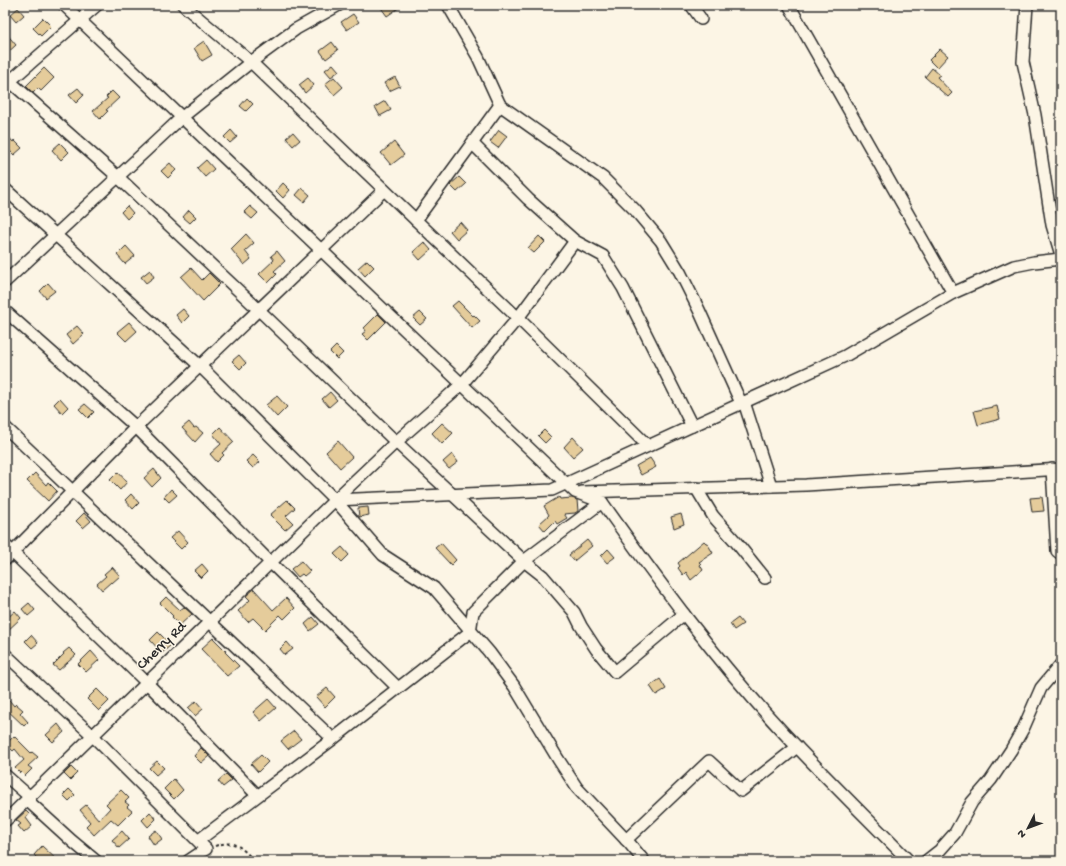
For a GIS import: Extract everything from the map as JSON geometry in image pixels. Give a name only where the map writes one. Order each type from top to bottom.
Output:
[{"type":"street","points":[[64,5],[566,484],[575,492],[602,502],[644,561],[703,639],[781,731],[909,861]]},
{"type":"street","points":[[97,5],[7,79],[118,177],[396,442],[524,561],[543,576],[574,612],[596,649],[615,672],[684,614]]},
{"type":"street","points":[[183,5],[251,62],[518,318],[648,446]]},
{"type":"street","points":[[5,282],[181,118],[251,62],[296,29],[339,5]]},
{"type":"street","points":[[448,5],[478,58],[500,105],[603,178],[635,210],[661,242],[680,272],[743,403],[771,486]]},
{"type":"street","points":[[691,5],[701,19]]},
{"type":"street","points":[[789,5],[953,293]]},
{"type":"street","points":[[1026,5],[1023,62],[1035,115],[1052,225],[1061,255]]},
{"type":"street","points":[[416,220],[500,105]]},
{"type":"street","points":[[472,143],[528,199],[575,241],[602,256],[623,288],[692,426]]},
{"type":"street","points":[[5,189],[200,366],[338,497],[383,555],[434,588],[470,632],[489,652],[514,686],[577,788],[644,861]]},
{"type":"street","points":[[257,795],[147,683],[8,552],[73,491],[136,427],[384,190]]},
{"type":"street","name":"Cherry Rd","points":[[5,822],[92,735],[338,497],[396,442],[462,384],[518,318],[575,241]]},
{"type":"street","points":[[552,490],[845,356],[953,293],[1014,266],[1061,259]]},
{"type":"street","points":[[5,311],[136,427],[398,688]]},
{"type":"street","points":[[5,427],[333,739]]},
{"type":"street","points":[[338,497],[454,495],[552,490],[575,492],[771,486],[1057,469],[1057,551],[1061,554]]},
{"type":"street","points":[[696,488],[713,516],[765,578]]},
{"type":"street","points":[[199,840],[333,739],[470,632],[473,612],[524,561],[602,502]]},
{"type":"street","points":[[5,654],[92,735],[206,848],[188,861]]},
{"type":"street","points":[[926,861],[940,850],[955,833],[972,802],[991,780],[1011,750],[1024,726],[1041,688],[1061,664]]},
{"type":"street","points":[[626,840],[709,761],[741,790],[797,747]]},
{"type":"street","points":[[5,775],[72,841],[96,861]]},
{"type":"path","points":[[206,848],[226,842],[235,844],[255,861]]},
{"type":"building","points":[[379,5],[403,5],[387,16]]},
{"type":"building","points":[[18,8],[24,15],[16,22],[10,15]]},
{"type":"building","points":[[353,14],[359,22],[347,30],[341,22]]},
{"type":"building","points":[[43,18],[51,26],[41,36],[33,28]]},
{"type":"building","points":[[5,32],[16,45],[5,55]]},
{"type":"building","points":[[204,41],[212,55],[202,61],[194,48]]},
{"type":"building","points":[[332,42],[338,50],[326,59],[320,51]]},
{"type":"building","points":[[940,49],[948,56],[937,68],[929,60]]},
{"type":"building","points":[[333,64],[339,71],[331,77],[325,70]]},
{"type":"building","points":[[44,68],[54,78],[41,91],[38,88],[33,93],[26,86]]},
{"type":"building","points":[[932,68],[940,75],[937,77],[952,93],[948,97],[925,77]]},
{"type":"building","points":[[334,77],[343,87],[334,95],[325,84]]},
{"type":"building","points":[[395,77],[400,86],[389,91],[384,83]]},
{"type":"building","points":[[308,78],[314,85],[305,93],[299,85]]},
{"type":"building","points":[[78,88],[84,95],[76,103],[69,95]]},
{"type":"building","points":[[112,91],[119,98],[106,110],[108,111],[100,119],[93,111],[108,98],[106,97]]},
{"type":"building","points":[[247,98],[253,104],[246,111],[240,106]]},
{"type":"building","points":[[385,101],[391,110],[380,116],[375,107]]},
{"type":"building","points":[[231,130],[237,137],[230,143],[224,137]]},
{"type":"building","points":[[499,130],[507,136],[498,148],[490,142]]},
{"type":"building","points":[[293,132],[300,140],[293,146],[286,138]]},
{"type":"building","points":[[5,133],[13,142],[14,140],[22,148],[14,155],[5,146]]},
{"type":"building","points":[[394,142],[404,155],[391,165],[381,153]]},
{"type":"building","points":[[60,143],[69,152],[61,160],[52,150]]},
{"type":"building","points":[[206,160],[214,169],[205,177],[197,168]]},
{"type":"building","points":[[170,163],[176,170],[168,178],[161,171]]},
{"type":"building","points":[[459,177],[466,184],[457,192],[450,185]]},
{"type":"building","points":[[283,183],[290,190],[283,198],[276,191]]},
{"type":"building","points":[[302,188],[310,195],[304,202],[296,195]]},
{"type":"building","points":[[127,206],[133,213],[127,219],[121,212]]},
{"type":"building","points":[[250,206],[258,213],[252,219],[244,212]]},
{"type":"building","points":[[189,210],[196,217],[190,223],[183,217]]},
{"type":"building","points":[[460,222],[467,230],[457,239],[450,231]]},
{"type":"building","points":[[246,234],[254,243],[245,251],[251,259],[244,265],[231,249]]},
{"type":"building","points":[[539,236],[545,242],[534,253],[528,248]]},
{"type":"building","points":[[424,242],[431,250],[420,260],[413,252]]},
{"type":"building","points":[[126,246],[135,256],[125,264],[117,255]]},
{"type":"building","points":[[277,251],[285,261],[274,271],[277,274],[268,283],[259,274],[274,260],[271,256]]},
{"type":"building","points":[[367,260],[374,267],[365,276],[358,268]]},
{"type":"building","points":[[191,268],[202,280],[209,273],[220,284],[203,301],[181,277]]},
{"type":"building","points":[[150,270],[154,277],[146,283],[141,277]]},
{"type":"building","points":[[48,283],[55,291],[46,298],[40,291]]},
{"type":"building","points":[[458,301],[480,321],[472,328],[452,306]]},
{"type":"building","points":[[183,309],[189,316],[182,323],[176,315]]},
{"type":"building","points":[[420,312],[427,319],[420,325],[413,318]]},
{"type":"building","points":[[378,314],[386,322],[368,340],[362,334],[366,331],[364,328]]},
{"type":"building","points":[[129,322],[137,331],[126,341],[117,332]]},
{"type":"building","points":[[77,326],[84,334],[73,344],[66,335]]},
{"type":"building","points":[[336,346],[343,353],[337,359],[330,352]]},
{"type":"building","points":[[239,355],[246,363],[240,369],[232,361]]},
{"type":"building","points":[[330,392],[337,400],[329,407],[322,399]]},
{"type":"building","points":[[277,396],[287,407],[277,417],[266,405]]},
{"type":"building","points":[[60,398],[68,407],[62,413],[54,404]]},
{"type":"building","points":[[85,404],[94,412],[88,418],[79,409]]},
{"type":"building","points":[[997,406],[1000,419],[978,425],[974,411]]},
{"type":"building","points":[[189,422],[194,428],[196,427],[203,433],[195,442],[182,428]]},
{"type":"building","points":[[442,423],[453,433],[442,444],[432,433]]},
{"type":"building","points":[[220,427],[234,442],[222,453],[224,455],[217,462],[210,454],[221,444],[213,434]]},
{"type":"building","points":[[544,430],[551,437],[545,443],[538,436]]},
{"type":"building","points":[[573,437],[583,448],[573,457],[564,447]]},
{"type":"building","points":[[338,441],[352,457],[340,468],[326,452]]},
{"type":"building","points":[[452,454],[458,462],[449,469],[443,462]]},
{"type":"building","points":[[253,455],[260,462],[253,468],[246,461]]},
{"type":"building","points":[[650,458],[656,467],[641,475],[636,466]]},
{"type":"building","points":[[154,469],[161,478],[152,487],[144,478]]},
{"type":"building","points":[[118,472],[127,482],[120,490],[110,480]]},
{"type":"building","points":[[35,473],[46,485],[48,482],[57,491],[48,501],[27,481]]},
{"type":"building","points":[[171,489],[177,495],[169,502],[164,497]]},
{"type":"building","points":[[131,494],[139,503],[133,509],[125,500]]},
{"type":"building","points":[[559,497],[560,499],[572,498],[577,500],[578,511],[575,513],[564,514],[567,518],[557,524],[555,521],[545,531],[539,524],[549,515],[544,506]]},
{"type":"building","points":[[1042,497],[1044,511],[1032,512],[1030,498]]},
{"type":"building","points":[[287,500],[295,508],[286,516],[293,523],[285,530],[270,515]]},
{"type":"building","points":[[368,507],[369,515],[359,517],[358,508]]},
{"type":"building","points":[[84,513],[91,521],[83,528],[76,521]]},
{"type":"building","points":[[681,514],[684,524],[674,528],[671,517]]},
{"type":"building","points":[[178,531],[188,542],[181,549],[170,538]]},
{"type":"building","points":[[587,540],[592,546],[574,561],[569,555]]},
{"type":"building","points":[[704,541],[713,553],[699,562],[703,570],[691,580],[686,572],[683,575],[678,568],[680,566],[678,563]]},
{"type":"building","points":[[441,543],[456,560],[451,565],[435,548]]},
{"type":"building","points":[[342,547],[349,555],[342,562],[334,554]]},
{"type":"building","points":[[608,549],[615,557],[607,563],[601,556]]},
{"type":"building","points":[[301,561],[310,571],[304,576],[302,574],[298,577],[291,569]]},
{"type":"building","points":[[202,564],[208,571],[201,578],[194,571]]},
{"type":"building","points":[[112,567],[120,576],[102,590],[97,584],[106,576],[104,574]]},
{"type":"building","points":[[254,589],[273,610],[286,598],[295,608],[284,619],[280,615],[265,630],[253,618],[248,622],[238,611],[250,600],[246,596]]},
{"type":"building","points":[[166,597],[180,610],[184,607],[192,614],[180,625],[160,603]]},
{"type":"building","points":[[29,603],[35,610],[28,616],[22,609]]},
{"type":"building","points":[[15,611],[21,618],[5,633],[5,620]]},
{"type":"building","points":[[313,617],[319,624],[310,631],[305,624]]},
{"type":"building","points":[[738,618],[743,624],[734,630],[730,624]]},
{"type":"building","points":[[158,632],[171,645],[162,653],[150,640]]},
{"type":"building","points":[[31,635],[38,643],[32,648],[25,641]]},
{"type":"building","points":[[213,638],[239,666],[227,676],[201,649]]},
{"type":"building","points":[[287,642],[293,649],[285,655],[280,649]]},
{"type":"building","points":[[69,648],[76,655],[59,670],[53,665]]},
{"type":"building","points":[[91,651],[99,660],[86,672],[78,664]]},
{"type":"building","points":[[660,679],[666,689],[656,695],[650,686]]},
{"type":"building","points":[[327,688],[335,697],[325,707],[316,697]]},
{"type":"building","points":[[97,689],[109,701],[99,711],[87,699]]},
{"type":"building","points":[[5,695],[14,706],[16,704],[23,710],[20,713],[28,722],[24,726],[5,708]]},
{"type":"building","points":[[268,699],[276,708],[261,721],[253,712]]},
{"type":"building","points":[[196,701],[203,709],[195,716],[188,708]]},
{"type":"building","points":[[58,724],[64,732],[53,742],[46,735]]},
{"type":"building","points":[[294,731],[301,739],[288,749],[281,741]]},
{"type":"building","points":[[14,736],[31,753],[32,752],[38,757],[28,766],[32,769],[25,776],[15,768],[24,760],[15,749],[13,751],[6,744]]},
{"type":"building","points":[[201,748],[209,756],[201,763],[194,756]]},
{"type":"building","points":[[261,755],[268,762],[258,772],[251,764]]},
{"type":"building","points":[[157,761],[164,768],[156,775],[149,768]]},
{"type":"building","points":[[71,767],[77,773],[70,780],[64,774]]},
{"type":"building","points":[[226,774],[232,780],[223,787],[218,781]]},
{"type":"building","points":[[174,779],[183,790],[174,799],[164,789]]},
{"type":"building","points":[[69,789],[75,795],[69,801],[63,795]]},
{"type":"building","points":[[121,790],[129,798],[125,802],[129,805],[127,807],[132,811],[118,825],[111,819],[94,835],[86,826],[90,822],[80,810],[86,805],[99,820],[110,808],[106,804]]},
{"type":"building","points":[[26,811],[29,814],[26,818],[32,826],[24,833],[18,826],[21,824],[16,820]]},
{"type":"building","points":[[150,812],[156,819],[148,827],[142,820]]},
{"type":"building","points":[[156,830],[162,839],[154,845],[148,836]]},
{"type":"building","points":[[122,831],[129,839],[119,848],[112,840]]},
{"type":"building","points":[[42,846],[58,861],[40,861],[34,855]]}]
